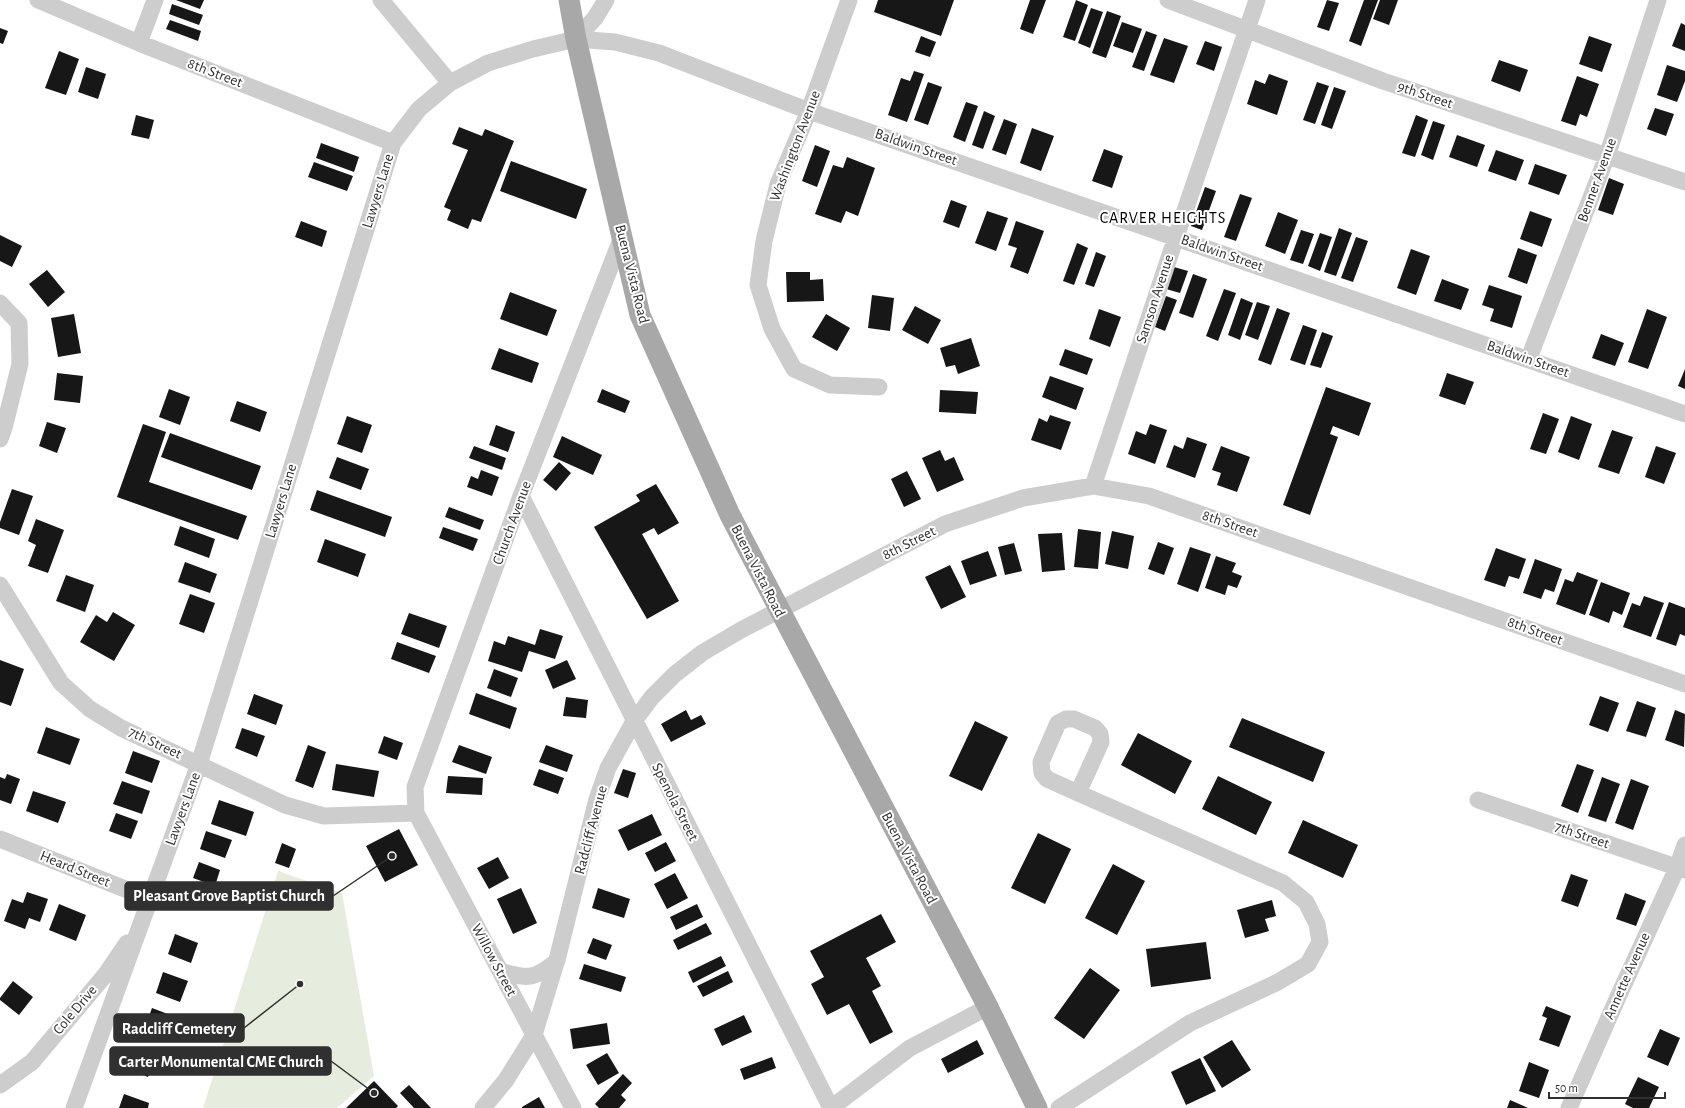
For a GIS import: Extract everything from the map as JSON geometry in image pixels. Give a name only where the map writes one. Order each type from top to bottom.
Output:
[{"type":"main road","name":"Buena Vista Road","points":[[569,0],[576,38],[640,315],[730,515],[988,1007],[1037,1108]]},
{"type":"street","name":"8th Street","points":[[38,0],[139,43],[393,143]]},
{"type":"street","points":[[139,43],[155,0]]},
{"type":"street","points":[[381,0],[450,83]]},
{"type":"street","points":[[576,38],[595,18],[606,0]]},
{"type":"street","name":"Washington Avenue","points":[[849,0],[809,111],[778,184],[764,241],[758,285],[772,329],[794,368],[830,385],[879,387]]},
{"type":"street","name":"9th Street","points":[[1168,0],[1246,31],[1383,81],[1685,182]]},
{"type":"street","name":"Samson Avenue","points":[[1093,486],[1257,0]]},
{"type":"street","name":"Benner Avenue","points":[[1529,358],[1607,156],[1658,0]]},
{"type":"street","name":"Lawyers Lane","points":[[74,1108],[199,764],[393,143],[419,108],[450,83],[488,63],[576,38]]},
{"type":"street","name":"Baldwin Street","points":[[576,38],[615,42],[659,53],[809,111],[1529,358],[1685,414]]},
{"type":"street","name":"Church Avenue","points":[[416,813],[416,787],[521,496],[622,237]]},
{"type":"street","points":[[0,302],[19,324],[20,364],[0,439]]},
{"type":"street","name":"8th Street","points":[[779,611],[945,524],[1023,498],[1093,486],[1149,496],[1685,684]]},
{"type":"street","name":"Spenola Street","points":[[521,496],[831,1108]]},
{"type":"street","name":"7th Street","points":[[0,585],[61,683],[90,709],[122,728],[285,805],[324,816],[416,813]]},
{"type":"street","name":"Radcliff Avenue","points":[[483,1108],[506,1080],[534,1035],[557,962],[597,799],[608,768],[634,721],[652,696],[674,675],[702,652],[779,611]]},
{"type":"street","points":[[1058,1108],[1190,1023],[1278,982],[1308,964],[1320,942],[1317,924],[1306,902],[1284,883],[1078,794]]},
{"type":"street","name":"7th Street","points":[[1478,800],[1681,869]]},
{"type":"street","name":"Willow Street","points":[[416,813],[573,1108]]},
{"type":"street","name":"Heard Street","points":[[0,839],[150,899]]},
{"type":"street","name":"Annette Avenue","points":[[1569,1108],[1618,996],[1681,869],[1685,845]]},
{"type":"street","name":"Cole Drive","points":[[0,1085],[32,1062],[106,974],[140,925]]},
{"type":"street","points":[[500,971],[518,976],[532,976],[544,972],[557,962]]},
{"type":"street","points":[[831,1108],[910,1048],[988,1007]]},
{"type":"green space","points":[[278,871],[342,893],[374,1076],[337,1108],[203,1108]]},
{"type":"building","points":[[176,0],[204,0],[200,9]]},
{"type":"building","points":[[878,0],[954,0],[941,36],[874,12]]},
{"type":"building","points":[[1030,0],[1046,0],[1033,34],[1020,29]]},
{"type":"building","points":[[1076,0],[1088,5],[1075,41],[1063,37]]},
{"type":"building","points":[[1327,0],[1339,3],[1329,31],[1317,27]]},
{"type":"building","points":[[1364,0],[1378,0],[1361,46],[1349,41]]},
{"type":"building","points":[[1380,0],[1398,0],[1389,25],[1373,19]]},
{"type":"building","points":[[172,4],[203,15],[199,25],[169,14]]},
{"type":"building","points":[[1091,8],[1103,12],[1090,48],[1078,43]]},
{"type":"building","points":[[1107,11],[1121,16],[1106,58],[1092,53]]},
{"type":"building","points":[[170,20],[201,31],[198,41],[166,29]]},
{"type":"building","points":[[1122,22],[1142,29],[1133,53],[1113,46]]},
{"type":"building","points":[[1681,23],[1685,25],[1685,51],[1672,46]]},
{"type":"building","points":[[0,28],[8,31],[3,44],[0,43]]},
{"type":"building","points":[[1146,31],[1157,35],[1144,71],[1132,67]]},
{"type":"building","points":[[921,36],[936,42],[930,57],[915,52]]},
{"type":"building","points":[[1589,36],[1612,44],[1602,72],[1579,64]]},
{"type":"building","points":[[1164,38],[1188,46],[1174,83],[1150,75]]},
{"type":"building","points":[[1205,41],[1222,47],[1214,71],[1196,64]]},
{"type":"building","points":[[59,51],[79,59],[66,95],[45,88]]},
{"type":"building","points":[[1499,60],[1528,70],[1520,92],[1491,81]]},
{"type":"building","points":[[1667,65],[1685,71],[1685,81],[1677,102],[1657,95]]},
{"type":"building","points":[[86,67],[106,74],[98,99],[78,92]]},
{"type":"building","points":[[914,71],[924,74],[907,122],[888,115],[901,78],[910,81]]},
{"type":"building","points":[[1269,74],[1288,81],[1277,115],[1247,104],[1255,80],[1265,84]]},
{"type":"building","points":[[1577,76],[1599,84],[1587,117],[1580,114],[1576,126],[1561,121]]},
{"type":"building","points":[[928,82],[942,87],[928,125],[914,120]]},
{"type":"building","points":[[1317,82],[1329,86],[1315,124],[1303,120]]},
{"type":"building","points":[[1334,87],[1346,91],[1332,129],[1321,125]]},
{"type":"building","points":[[966,102],[978,106],[965,142],[953,137]]},
{"type":"building","points":[[1655,108],[1674,114],[1666,136],[1647,129]]},
{"type":"building","points":[[984,111],[995,116],[983,149],[972,145]]},
{"type":"building","points":[[136,115],[154,120],[149,139],[131,135]]},
{"type":"building","points":[[1416,115],[1428,120],[1415,157],[1402,153]]},
{"type":"building","points":[[1004,119],[1017,124],[1006,155],[992,150]]},
{"type":"building","points":[[1433,121],[1445,125],[1433,160],[1421,155]]},
{"type":"building","points":[[459,127],[482,136],[485,129],[514,141],[481,222],[472,219],[468,229],[447,220],[451,210],[444,207],[468,150],[452,144]]},
{"type":"building","points":[[1032,128],[1054,136],[1041,171],[1020,163]]},
{"type":"building","points":[[1457,135],[1485,145],[1477,167],[1449,157]]},
{"type":"building","points":[[321,143],[359,157],[354,172],[316,158]]},
{"type":"building","points":[[815,145],[830,151],[817,187],[802,181]]},
{"type":"building","points":[[1104,149],[1123,156],[1112,188],[1092,181]]},
{"type":"building","points":[[1496,150],[1524,160],[1516,181],[1488,171]]},
{"type":"building","points":[[847,157],[875,168],[858,216],[846,211],[841,223],[815,214],[833,165],[843,168]]},
{"type":"building","points":[[511,161],[587,189],[576,219],[500,191]]},
{"type":"building","points":[[314,162],[353,176],[347,191],[308,177]]},
{"type":"building","points":[[1535,164],[1567,175],[1559,195],[1528,184]]},
{"type":"building","points":[[1609,178],[1624,184],[1613,215],[1598,210]]},
{"type":"building","points":[[1205,187],[1216,191],[1202,230],[1191,226]]},
{"type":"building","points":[[1240,194],[1252,198],[1236,241],[1224,237]]},
{"type":"building","points":[[951,200],[967,206],[959,228],[943,222]]},
{"type":"building","points":[[987,211],[1008,218],[996,251],[975,243]]},
{"type":"building","points":[[1530,211],[1552,219],[1542,247],[1520,239]]},
{"type":"building","points":[[1278,212],[1298,220],[1285,254],[1265,246]]},
{"type":"building","points":[[301,221],[327,231],[322,247],[295,237]]},
{"type":"building","points":[[1016,221],[1044,231],[1028,274],[1010,267],[1017,248],[1008,245]]},
{"type":"building","points":[[1339,228],[1352,233],[1336,276],[1324,272]]},
{"type":"building","points":[[1301,230],[1314,234],[1303,264],[1290,260]]},
{"type":"building","points":[[1320,233],[1332,237],[1320,271],[1308,266]]},
{"type":"building","points":[[0,235],[22,246],[12,267],[0,261]]},
{"type":"building","points":[[1356,237],[1368,241],[1353,282],[1341,278]]},
{"type":"building","points":[[1077,243],[1088,248],[1074,285],[1063,281]]},
{"type":"building","points":[[1518,248],[1537,255],[1527,284],[1508,277]]},
{"type":"building","points":[[1411,249],[1430,256],[1416,295],[1397,288]]},
{"type":"building","points":[[1096,252],[1106,256],[1094,287],[1085,284]]},
{"type":"building","points":[[1174,267],[1188,271],[1180,293],[1166,289]]},
{"type":"building","points":[[47,270],[65,292],[48,307],[29,284]]},
{"type":"building","points":[[786,272],[810,272],[810,280],[823,279],[824,301],[787,302]]},
{"type":"building","points":[[1193,274],[1207,279],[1193,318],[1179,313]]},
{"type":"building","points":[[1442,279],[1469,289],[1461,310],[1434,301]]},
{"type":"building","points":[[1489,285],[1522,296],[1512,328],[1490,321],[1494,309],[1482,305]]},
{"type":"building","points":[[1224,289],[1236,293],[1218,341],[1206,336]]},
{"type":"building","points":[[510,292],[557,310],[547,336],[500,319]]},
{"type":"building","points":[[872,295],[894,298],[890,331],[868,328]]},
{"type":"building","points":[[1166,296],[1177,300],[1165,331],[1155,327]]},
{"type":"building","points":[[1241,298],[1253,303],[1240,340],[1228,335]]},
{"type":"building","points":[[1257,302],[1270,306],[1258,340],[1245,335]]},
{"type":"building","points":[[915,306],[941,320],[928,344],[902,330]]},
{"type":"building","points":[[1277,308],[1290,313],[1271,365],[1258,360]]},
{"type":"building","points":[[1099,309],[1121,317],[1110,347],[1089,339]]},
{"type":"building","points":[[1647,309],[1667,317],[1648,369],[1628,362]]},
{"type":"building","points":[[74,314],[81,353],[58,357],[51,318]]},
{"type":"building","points":[[826,314],[850,328],[837,351],[812,337]]},
{"type":"building","points":[[1303,325],[1317,330],[1305,365],[1290,360]]},
{"type":"building","points":[[1322,332],[1333,336],[1321,368],[1310,365]]},
{"type":"building","points":[[1601,334],[1624,343],[1615,366],[1592,358]]},
{"type":"building","points":[[971,338],[980,366],[958,374],[955,365],[946,367],[940,348]]},
{"type":"building","points":[[499,348],[539,363],[532,383],[491,369]]},
{"type":"building","points":[[1065,349],[1093,359],[1087,375],[1059,365]]},
{"type":"building","points":[[1685,369],[1685,389],[1678,386]]},
{"type":"building","points":[[57,373],[83,376],[80,403],[54,400]]},
{"type":"building","points":[[1447,373],[1474,382],[1465,405],[1439,396]]},
{"type":"building","points":[[1050,376],[1084,388],[1076,410],[1042,397]]},
{"type":"building","points":[[1326,387],[1371,403],[1359,436],[1333,426],[1330,434],[1338,437],[1310,515],[1283,505]]},
{"type":"building","points":[[169,389],[190,397],[180,425],[159,417]]},
{"type":"building","points":[[602,389],[630,401],[625,413],[597,402]]},
{"type":"building","points":[[940,390],[978,392],[976,414],[939,412]]},
{"type":"building","points":[[237,401],[267,412],[260,432],[230,421]]},
{"type":"building","points":[[1543,413],[1559,419],[1546,454],[1530,449]]},
{"type":"building","points":[[1050,415],[1071,422],[1061,450],[1031,440],[1039,418],[1047,422]]},
{"type":"building","points":[[347,416],[372,425],[362,453],[337,444]]},
{"type":"building","points":[[1571,416],[1592,424],[1579,460],[1558,452]]},
{"type":"building","points":[[47,422],[66,428],[57,453],[39,446]]},
{"type":"building","points":[[143,424],[166,432],[149,482],[247,516],[238,540],[117,497]]},
{"type":"building","points":[[1150,424],[1167,430],[1155,464],[1128,454],[1136,431],[1146,435]]},
{"type":"building","points":[[496,425],[515,432],[508,452],[489,445]]},
{"type":"building","points":[[1612,430],[1633,437],[1619,474],[1598,467]]},
{"type":"building","points":[[170,433],[261,466],[252,490],[161,457]]},
{"type":"building","points":[[562,436],[602,455],[593,475],[553,457]]},
{"type":"building","points":[[1187,437],[1207,444],[1195,478],[1166,467],[1174,445],[1183,449]]},
{"type":"building","points":[[474,446],[506,458],[502,470],[469,458]]},
{"type":"building","points":[[1221,446],[1250,457],[1237,492],[1217,485],[1221,473],[1212,470]]},
{"type":"building","points":[[1656,446],[1676,453],[1664,484],[1645,477]]},
{"type":"building","points":[[940,450],[945,461],[954,457],[964,480],[937,492],[922,458]]},
{"type":"building","points":[[337,457],[369,469],[361,490],[329,478]]},
{"type":"building","points":[[559,462],[571,473],[556,491],[543,480]]},
{"type":"building","points":[[481,470],[499,477],[492,496],[467,487],[471,476],[478,479]]},
{"type":"building","points":[[907,471],[921,499],[904,507],[891,479]]},
{"type":"building","points":[[656,484],[679,523],[658,535],[654,528],[642,534],[679,601],[647,619],[594,527],[640,501],[636,495]]},
{"type":"building","points":[[12,489],[33,496],[19,535],[0,528],[0,522]]},
{"type":"building","points":[[317,490],[392,517],[385,537],[310,510]]},
{"type":"building","points":[[449,507],[484,520],[480,530],[445,517]]},
{"type":"building","points":[[36,519],[64,530],[48,573],[28,566],[36,545],[28,541]]},
{"type":"building","points":[[180,526],[215,539],[209,558],[174,545]]},
{"type":"building","points":[[443,527],[478,539],[473,551],[439,538]]},
{"type":"building","points":[[1078,529],[1101,532],[1098,569],[1074,567]]},
{"type":"building","points":[[1112,531],[1134,536],[1128,569],[1105,564]]},
{"type":"building","points":[[1062,533],[1065,570],[1042,572],[1038,534]]},
{"type":"building","points":[[325,539],[366,554],[358,577],[317,562]]},
{"type":"building","points":[[1158,542],[1174,548],[1164,575],[1148,569]]},
{"type":"building","points":[[1014,543],[1022,571],[1005,575],[998,547]]},
{"type":"building","points":[[1190,547],[1211,554],[1198,592],[1177,584]]},
{"type":"building","points":[[1496,548],[1526,559],[1519,579],[1509,576],[1505,587],[1484,580]]},
{"type":"building","points":[[988,551],[997,576],[970,585],[961,561]]},
{"type":"building","points":[[1216,556],[1236,563],[1232,572],[1242,576],[1237,588],[1228,585],[1225,595],[1205,588]]},
{"type":"building","points":[[1535,559],[1562,569],[1554,592],[1545,589],[1541,599],[1523,593]]},
{"type":"building","points":[[185,562],[217,574],[210,593],[178,582]]},
{"type":"building","points":[[950,565],[966,597],[941,609],[925,577]]},
{"type":"building","points":[[1577,572],[1598,580],[1585,615],[1556,604],[1565,579],[1573,582]]},
{"type":"building","points":[[66,575],[94,585],[85,612],[56,601]]},
{"type":"building","points":[[1601,582],[1630,593],[1622,615],[1613,611],[1609,623],[1589,615]]},
{"type":"building","points":[[190,594],[215,603],[204,633],[179,624]]},
{"type":"building","points":[[1644,596],[1664,603],[1651,637],[1623,627],[1632,603],[1640,606]]},
{"type":"building","points":[[1669,602],[1685,608],[1685,636],[1680,634],[1676,646],[1656,639]]},
{"type":"building","points":[[113,612],[135,625],[114,661],[80,642],[96,615],[107,622]]},
{"type":"building","points":[[409,613],[447,626],[439,648],[401,634]]},
{"type":"building","points":[[540,629],[563,636],[555,659],[529,651],[522,672],[488,661],[494,641],[505,645],[508,636],[535,645]]},
{"type":"building","points":[[397,642],[436,656],[429,673],[391,659]]},
{"type":"building","points":[[0,660],[24,669],[11,706],[0,702]]},
{"type":"building","points":[[567,660],[576,679],[553,689],[545,670]]},
{"type":"building","points":[[494,669],[518,678],[511,697],[487,688]]},
{"type":"building","points":[[476,693],[517,708],[510,729],[469,714]]},
{"type":"building","points":[[254,694],[283,705],[276,725],[247,714]]},
{"type":"building","points":[[1600,696],[1619,703],[1608,732],[1589,725]]},
{"type":"building","points":[[566,697],[588,700],[586,718],[563,716]]},
{"type":"building","points":[[1637,701],[1656,708],[1646,737],[1626,731]]},
{"type":"building","points":[[686,710],[691,720],[701,715],[706,724],[671,742],[661,724]]},
{"type":"building","points":[[1675,710],[1685,714],[1684,747],[1665,740]]},
{"type":"building","points":[[1242,718],[1325,752],[1313,782],[1229,747]]},
{"type":"building","points":[[975,721],[1008,737],[982,791],[949,776]]},
{"type":"building","points":[[46,727],[80,739],[70,765],[37,753]]},
{"type":"building","points":[[242,728],[265,736],[257,757],[235,748]]},
{"type":"building","points":[[1138,733],[1192,761],[1175,794],[1121,765]]},
{"type":"building","points":[[384,736],[403,743],[397,760],[378,753]]},
{"type":"building","points":[[308,745],[326,752],[313,788],[295,781]]},
{"type":"building","points":[[459,745],[492,757],[486,774],[452,762]]},
{"type":"building","points":[[546,745],[573,755],[567,772],[539,762]]},
{"type":"building","points":[[133,751],[160,761],[152,783],[125,773]]},
{"type":"building","points":[[336,764],[379,771],[374,797],[332,790]]},
{"type":"building","points":[[1577,764],[1594,770],[1578,813],[1561,806]]},
{"type":"building","points":[[539,769],[564,778],[558,794],[533,785]]},
{"type":"building","points":[[623,769],[636,773],[628,798],[614,793]]},
{"type":"building","points":[[7,774],[20,779],[11,804],[0,800],[0,777],[5,779]]},
{"type":"building","points":[[448,776],[483,778],[482,795],[446,793]]},
{"type":"building","points":[[1218,776],[1272,802],[1256,835],[1202,809]]},
{"type":"building","points":[[1602,777],[1620,784],[1606,822],[1588,816]]},
{"type":"building","points":[[1631,779],[1649,786],[1633,830],[1615,823]]},
{"type":"building","points":[[122,781],[150,791],[142,814],[113,804]]},
{"type":"building","points":[[33,791],[66,802],[58,823],[26,811]]},
{"type":"building","points":[[219,800],[254,812],[246,836],[211,824]]},
{"type":"building","points":[[116,813],[138,821],[131,839],[109,831]]},
{"type":"building","points":[[652,814],[662,835],[628,851],[618,830]]},
{"type":"building","points":[[1303,820],[1358,845],[1343,878],[1288,853]]},
{"type":"building","points":[[399,829],[418,865],[385,882],[366,846]]},
{"type":"building","points":[[206,831],[232,840],[225,858],[200,849]]},
{"type":"building","points":[[1038,833],[1071,849],[1045,904],[1011,888]]},
{"type":"building","points":[[666,842],[676,861],[655,872],[645,853]]},
{"type":"building","points":[[282,843],[296,849],[289,868],[275,863]]},
{"type":"building","points":[[498,857],[509,878],[489,889],[477,868]]},
{"type":"building","points":[[199,862],[220,870],[215,886],[193,878]]},
{"type":"building","points":[[1113,864],[1145,881],[1117,935],[1085,918]]},
{"type":"building","points":[[675,873],[688,898],[667,909],[654,884]]},
{"type":"building","points":[[1571,874],[1588,880],[1578,907],[1561,901]]},
{"type":"building","points":[[521,888],[537,923],[513,934],[497,899]]},
{"type":"building","points":[[598,888],[630,899],[624,918],[592,908]]},
{"type":"building","points":[[27,892],[48,899],[40,922],[29,918],[25,929],[4,921],[12,899],[23,903]]},
{"type":"building","points":[[1625,893],[1646,901],[1636,926],[1616,919]]},
{"type":"building","points":[[1272,900],[1276,916],[1265,919],[1269,931],[1245,938],[1237,910]]},
{"type":"building","points":[[59,904],[86,915],[76,941],[49,930]]},
{"type":"building","points":[[697,904],[703,917],[676,930],[670,917]]},
{"type":"building","points":[[881,914],[896,942],[866,958],[881,986],[872,991],[893,1032],[870,1044],[849,1004],[827,1015],[811,984],[824,977],[810,951]]},
{"type":"building","points":[[706,923],[712,934],[678,950],[673,940]]},
{"type":"building","points":[[175,934],[198,943],[191,963],[168,954]]},
{"type":"building","points":[[593,938],[612,945],[606,960],[587,953]]},
{"type":"building","points":[[1206,942],[1211,979],[1151,987],[1146,949]]},
{"type":"building","points":[[721,956],[726,966],[693,983],[688,972]]},
{"type":"building","points":[[584,964],[626,977],[621,992],[579,979]]},
{"type":"building","points":[[1090,968],[1120,990],[1084,1039],[1054,1018]]},
{"type":"building","points":[[728,971],[733,982],[703,997],[697,986]]},
{"type":"building","points":[[163,972],[188,981],[180,1002],[156,993]]},
{"type":"building","points":[[13,981],[33,997],[19,1015],[0,1000]]},
{"type":"building","points":[[1546,1006],[1571,1016],[1559,1047],[1539,1040],[1547,1018],[1542,1016]]},
{"type":"building","points":[[152,1008],[173,1016],[164,1040],[143,1033]]},
{"type":"building","points":[[744,1015],[752,1032],[722,1046],[714,1029]]},
{"type":"building","points":[[607,1023],[610,1044],[573,1049],[570,1029]]},
{"type":"building","points":[[1660,1029],[1680,1038],[1668,1066],[1647,1057]]},
{"type":"building","points":[[977,1040],[984,1054],[948,1073],[941,1059]]},
{"type":"building","points":[[1232,1040],[1251,1070],[1222,1088],[1203,1057]]},
{"type":"building","points":[[137,1047],[157,1054],[148,1077],[129,1070]]},
{"type":"building","points":[[607,1053],[619,1073],[598,1085],[586,1065]]},
{"type":"building","points":[[772,1057],[776,1068],[744,1080],[740,1069]]},
{"type":"building","points":[[1200,1058],[1216,1091],[1186,1105],[1171,1072]]},
{"type":"building","points":[[1529,1062],[1549,1070],[1539,1098],[1519,1091]]},
{"type":"building","points":[[623,1074],[632,1083],[621,1095],[626,1100],[619,1108],[599,1108],[595,1104]]},
{"type":"building","points":[[1638,1077],[1659,1087],[1649,1108],[1633,1108],[1625,1104]]},
{"type":"building","points":[[374,1081],[398,1106],[396,1108],[346,1108]]},
{"type":"building","points":[[409,1085],[431,1108],[414,1108],[400,1093]]},
{"type":"building","points":[[124,1094],[149,1103],[148,1108],[119,1108]]},
{"type":"building","points":[[539,1097],[545,1108],[522,1108],[522,1107]]},
{"type":"building","points":[[1510,1100],[1528,1108],[1507,1108]]},
{"type":"place","name":"Pleasant Grove Baptist Church","points":[[392,856]]},
{"type":"place","name":"Radcliff Cemetery","points":[[300,984]]},
{"type":"place","name":"Carter Monumental CME Church","points":[[374,1093]]},
{"type":"district","name":"CARVER HEIGHTS","points":[[1163,218]]}]
